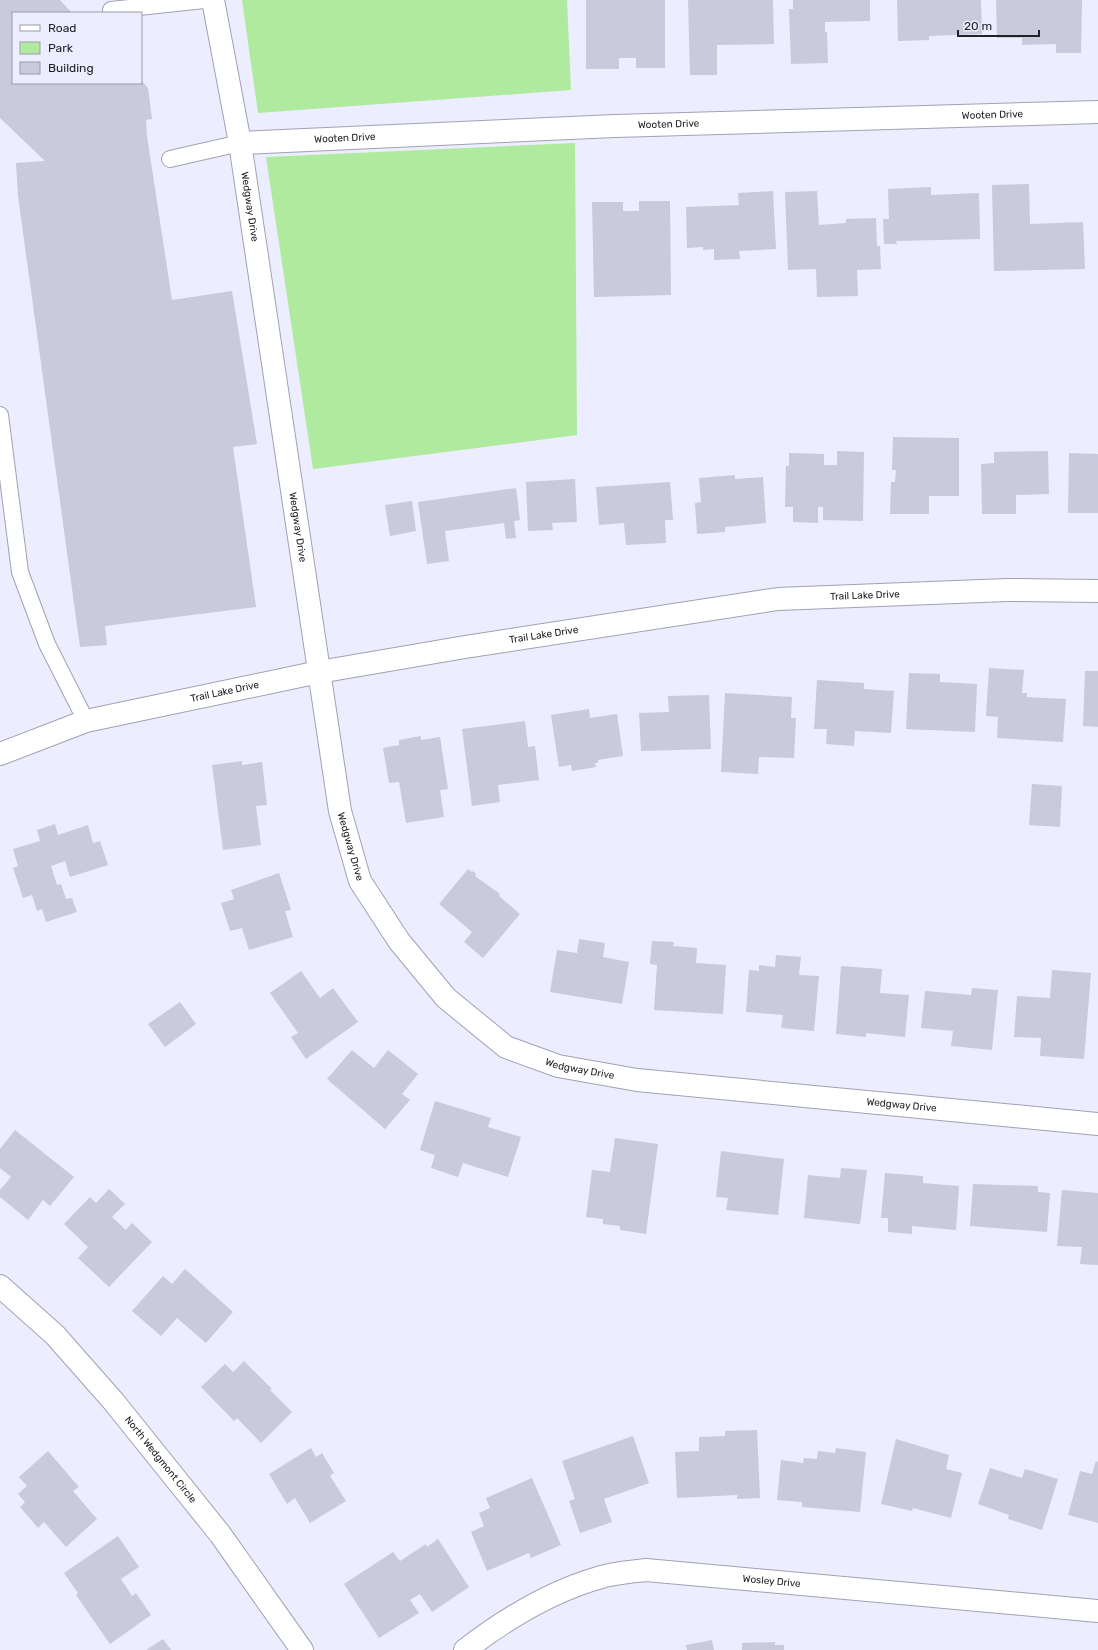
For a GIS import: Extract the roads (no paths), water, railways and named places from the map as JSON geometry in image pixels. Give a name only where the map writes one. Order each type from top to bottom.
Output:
[{"type":"street","name":"Wedgway Drive","points":[[213,0],[240,143],[340,811],[360,881],[399,942],[446,998],[506,1047],[558,1066],[636,1080],[1098,1124]]},
{"type":"street","name":"Wooten Drive","points":[[240,143],[614,126],[1098,112]]},
{"type":"street","name":"Trail Lake Drive","points":[[0,754],[86,721],[319,672],[465,647],[778,599],[1007,590],[1098,591]]},
{"type":"street","name":"North Wedgmont Circle","points":[[0,1286],[55,1335],[114,1402],[220,1534],[302,1650]]},
{"type":"street","name":"Wosley Drive","points":[[465,1650],[480,1638],[546,1598],[599,1578],[646,1570],[1098,1611]]},
{"type":"lane","points":[[111,10],[204,0]]},
{"type":"lane","points":[[170,159],[240,143]]},
{"type":"lane","points":[[0,415],[20,572],[46,644],[86,721]]}]
